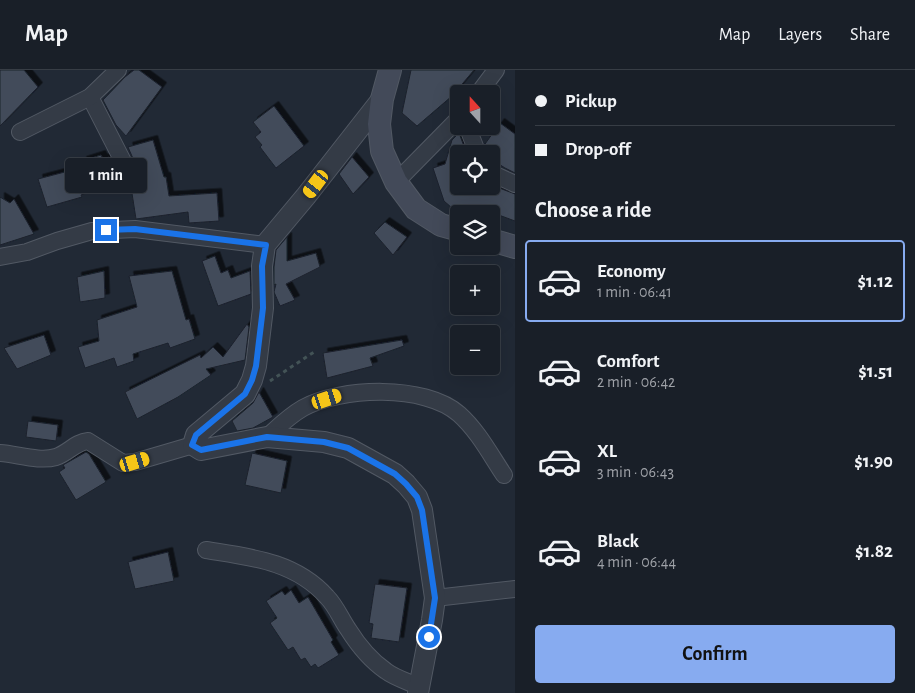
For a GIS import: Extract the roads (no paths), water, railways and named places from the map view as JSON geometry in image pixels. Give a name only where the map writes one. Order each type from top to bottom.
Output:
[{"type":"main road","points":[[390,70],[382,100],[379,124],[382,151],[396,182],[416,209],[441,224],[450,227]]},
{"type":"main road","points":[[500,243],[515,247]]},
{"type":"street","points":[[20,132],[90,97],[118,70]]},
{"type":"street","points":[[485,85],[496,70]]},
{"type":"street","points":[[90,97],[131,177]]},
{"type":"street","points":[[192,445],[196,435],[245,394],[252,380],[256,366],[263,308],[262,266],[266,245],[382,100]]},
{"type":"street","points":[[396,182],[450,127]]},
{"type":"street","points":[[500,177],[515,184]]},
{"type":"street","points":[[0,257],[27,252],[92,231],[135,229],[266,245]]},
{"type":"street","points":[[267,437],[302,409],[340,395],[372,392],[406,393],[440,402],[458,413],[476,432],[504,475]]},
{"type":"street","points":[[0,453],[46,459],[58,456],[83,441],[88,441],[123,463],[135,462],[192,445],[201,450],[267,437],[324,442],[348,448],[395,474],[417,497],[422,510],[435,598],[419,690],[387,672],[371,659],[358,645],[328,597],[296,572],[275,562],[206,550]]},
{"type":"street","points":[[435,598],[515,589]]}]
